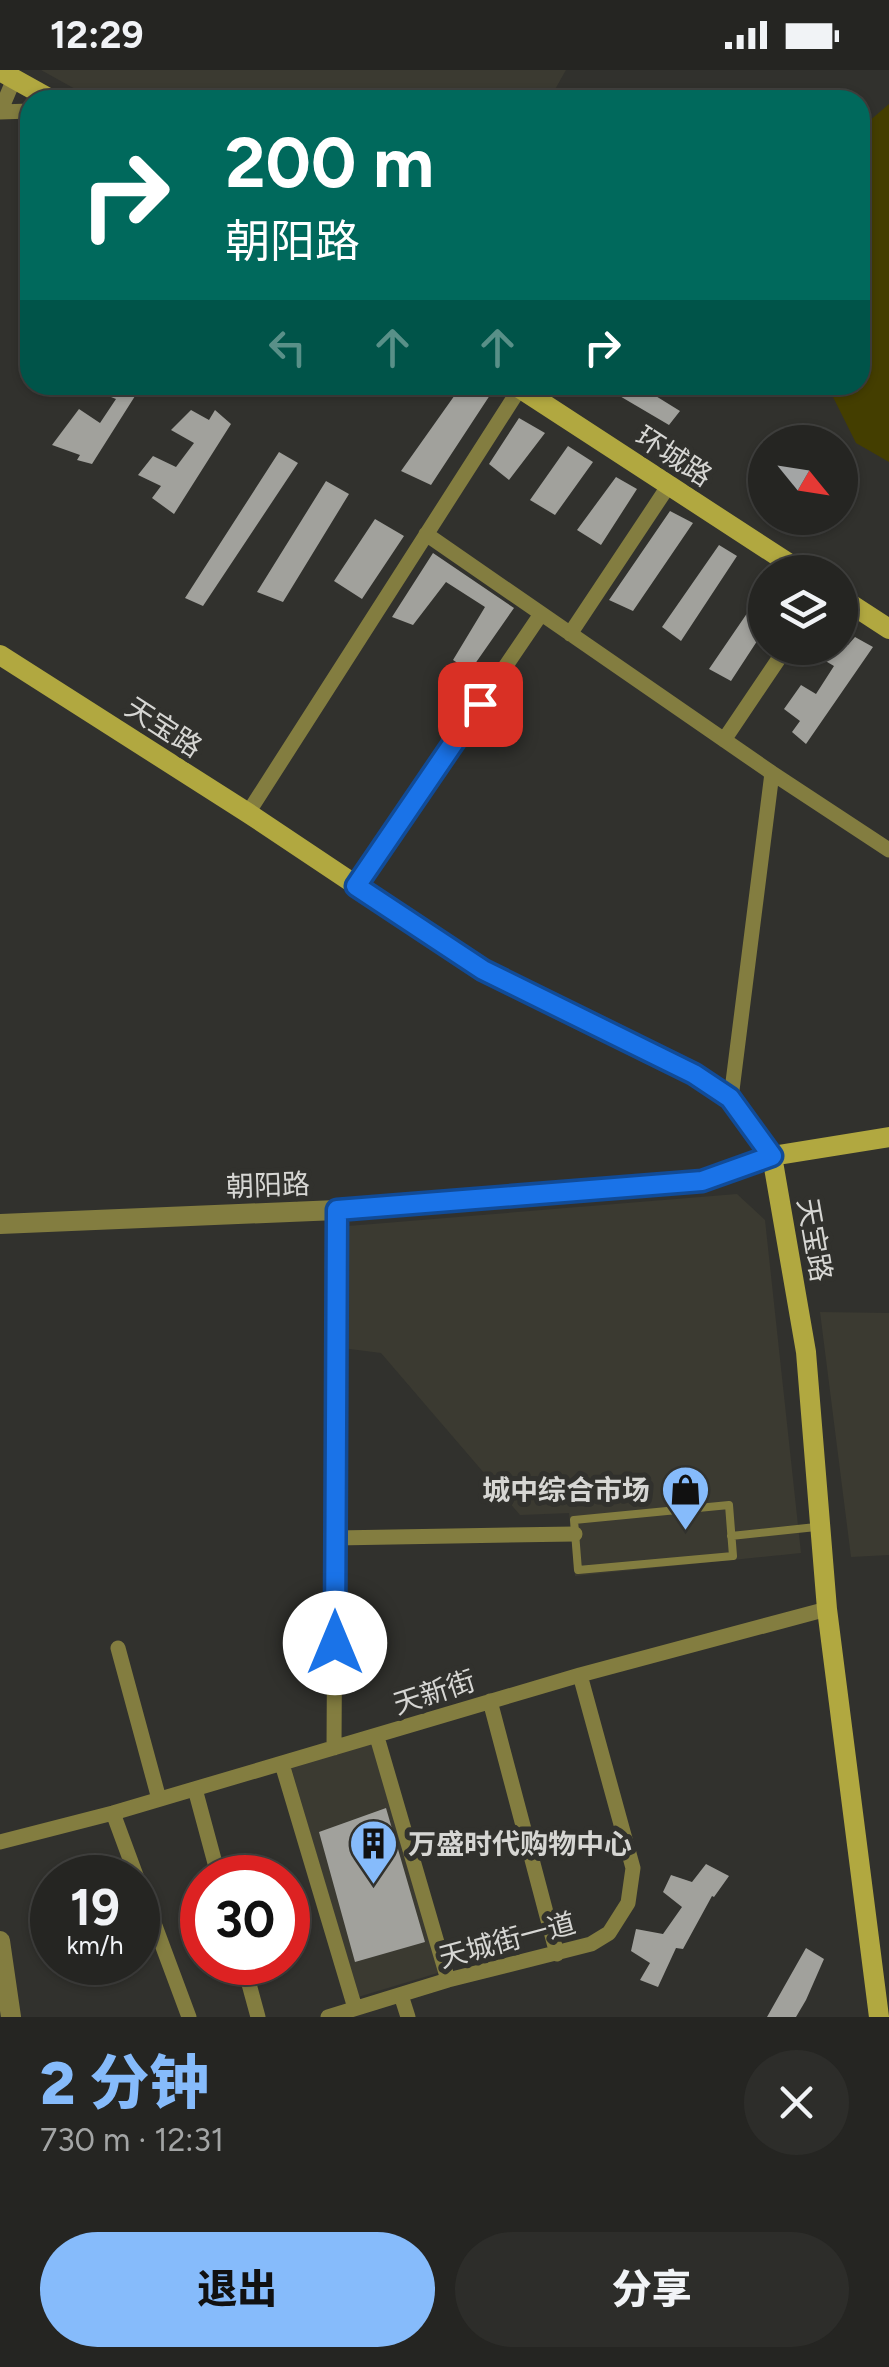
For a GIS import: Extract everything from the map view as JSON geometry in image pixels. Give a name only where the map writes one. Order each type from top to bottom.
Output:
[{"type":"main road","points":[[7,75],[34,90]]},
{"type":"main road","name":"环城路","points":[[532,395],[776,555]]},
{"type":"main road","points":[[858,610],[889,630]]},
{"type":"main road","name":"天宝路","points":[[0,655],[248,813],[483,970],[694,1074],[730,1098],[772,1156],[806,1352],[827,1609],[879,2017]]},
{"type":"main road","points":[[772,1156],[889,1137]]},
{"type":"street","points":[[0,112],[7,75]]},
{"type":"street","points":[[248,813],[512,395]]},
{"type":"street","points":[[570,634],[669,486]]},
{"type":"street","points":[[426,534],[889,850]]},
{"type":"street","points":[[356,886],[541,614]]},
{"type":"street","points":[[724,740],[775,665]]},
{"type":"street","points":[[730,1098],[772,773]]},
{"type":"street","name":"朝阳路","points":[[0,1224],[337,1210],[702,1181],[772,1156]]},
{"type":"street","points":[[334,1748],[337,1210]]},
{"type":"street","points":[[335,1538],[575,1534]]},
{"type":"street","name":"天新街","points":[[0,1842],[377,1737],[580,1675],[827,1609]]},
{"type":"street","points":[[118,1648],[159,1799]]},
{"type":"street","name":"天城街一道","points":[[328,2017],[448,1980],[591,1944],[610,1933],[628,1903],[633,1868],[580,1675]]},
{"type":"street","points":[[490,1701],[557,1954]]},
{"type":"street","points":[[377,1737],[448,1980]]},
{"type":"street","points":[[282,1764],[354,2008]]},
{"type":"street","points":[[195,1789],[214,1855]]},
{"type":"street","points":[[113,1813],[128,1855]]},
{"type":"street","points":[[0,1941],[11,2017]]},
{"type":"street","points":[[160,1941],[188,2017]]},
{"type":"street","points":[[249,1985],[258,2017]]},
{"type":"street","points":[[401,1996],[408,2017]]},
{"type":"lane","points":[[729,1505],[732,1536],[733,1556],[578,1570],[574,1520],[729,1505]]},
{"type":"lane","points":[[732,1536],[820,1527]]},
{"type":"shaded area","points":[[41,70],[566,70],[555,90],[77,90]]},
{"type":"shaded area","points":[[889,104],[889,462],[858,444],[858,425],[847,425],[832,395],[870,395],[870,120]]},
{"type":"shaded area","points":[[737,1194],[765,1220],[801,1553],[575,1576],[569,1513],[520,1515],[381,1353],[342,1348],[348,1226]]},
{"type":"shaded area","points":[[820,1312],[889,1313],[889,1555],[851,1557]]},
{"type":"shaded area","points":[[373,1743],[441,1972],[358,1997],[291,1767]]},
{"type":"building","points":[[106,395],[136,395],[92,464],[52,445],[79,409],[100,423],[116,399]]},
{"type":"building","points":[[455,395],[490,395],[431,485],[401,471]]},
{"type":"building","points":[[618,395],[654,395],[680,411],[669,425]]},
{"type":"building","points":[[191,410],[209,420],[215,410],[231,424],[174,514],[152,498],[161,486],[138,475],[153,456],[176,467],[194,443],[171,430]]},
{"type":"building","points":[[519,418],[545,433],[509,480],[489,464]]},
{"type":"building","points":[[568,446],[593,462],[555,515],[530,500]]},
{"type":"building","points":[[279,452],[298,463],[203,606],[185,598]]},
{"type":"building","points":[[616,477],[637,489],[601,545],[577,530]]},
{"type":"building","points":[[326,481],[349,494],[283,602],[257,592]]},
{"type":"building","points":[[670,511],[693,523],[633,611],[609,600]]},
{"type":"building","points":[[375,519],[404,536],[362,599],[334,581]]},
{"type":"building","points":[[719,545],[737,556],[681,641],[662,627]]},
{"type":"building","points":[[433,553],[514,608],[470,671],[453,660],[485,607],[446,582],[413,625],[392,617]]},
{"type":"building","points":[[748,612],[748,655],[731,681],[709,669]]},
{"type":"building","points":[[858,639],[873,647],[806,744],[792,732],[800,721],[784,709],[801,685],[816,694],[834,666],[858,665]]},
{"type":"building","name":"万盛时代购物中心","points":[[386,1808],[425,1942],[355,1962],[319,1832]]},
{"type":"building","points":[[706,1864],[729,1876],[712,1896],[683,1949],[676,1948],[658,1987],[640,1980],[650,1963],[631,1951],[636,1929],[663,1934],[682,1907],[663,1892],[671,1875],[692,1882]]},
{"type":"building","points":[[806,1948],[824,1959],[806,2000],[796,2017],[767,2017]]},
{"type":"place","name":"城中综合市场","points":[[685,1532]]},
{"type":"place","name":"万盛时代购物中心","points":[[373,1886]]},
{"type":"route","points":[[335,1643],[337,1210],[702,1181],[772,1156],[730,1098],[694,1074],[483,970],[356,886],[480,704]]}]
